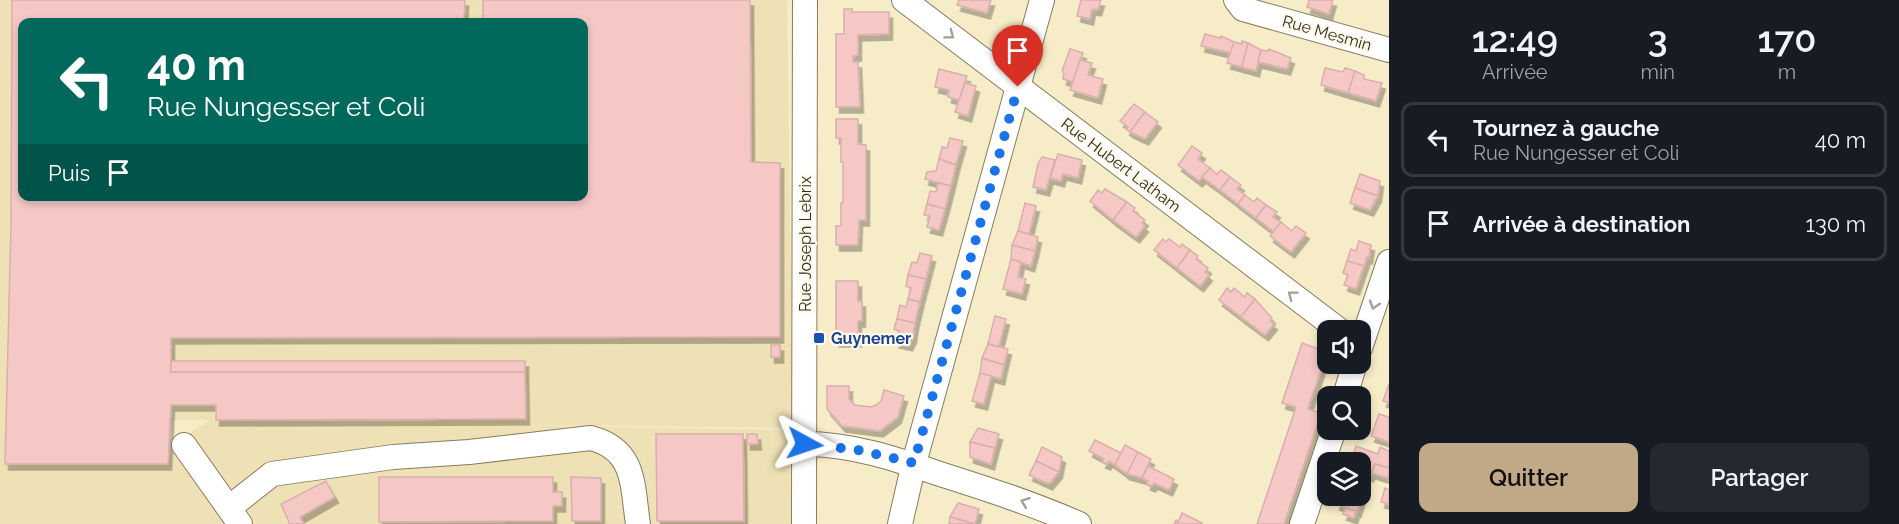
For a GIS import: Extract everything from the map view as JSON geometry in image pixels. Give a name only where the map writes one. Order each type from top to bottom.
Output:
[{"type":"street","name":"Rue Joseph Lebrix","points":[[804,524],[805,0]]},
{"type":"street","name":"Rue Hubert Latham","points":[[904,0],[1325,320]]},
{"type":"street","points":[[900,524],[914,463],[1042,0]]},
{"type":"street","name":"Rue Mesmin","points":[[1236,0],[1243,9],[1266,8],[1389,50]]},
{"type":"street","points":[[1370,320],[1389,262]]},
{"type":"street","points":[[184,445],[234,516],[272,474],[393,457],[469,452],[591,438],[608,442],[622,455],[630,469],[638,524]]},
{"type":"street","points":[[1302,524],[1330,440]]},
{"type":"street","points":[[805,444],[849,448],[914,463],[940,474],[1017,499],[1079,524]]},
{"type":"shaded area","points":[[0,0],[787,0],[793,428],[440,424],[789,430],[792,524],[0,524]],"holes":[[[171,420],[209,421],[169,445]]]},
{"type":"building","points":[[12,0],[465,0],[464,18],[18,18],[18,201],[588,201],[588,18],[483,18],[483,0],[750,0],[751,162],[780,163],[780,337],[171,338],[171,372],[525,372],[526,419],[216,420],[216,405],[171,405],[168,464],[5,464],[11,224]]},
{"type":"building","points":[[959,0],[991,0],[987,13],[957,5]]},
{"type":"building","points":[[1081,0],[1101,0],[1098,10],[1092,9],[1090,19],[1077,16]]},
{"type":"building","points":[[1309,0],[1333,0],[1329,14],[1307,7]]},
{"type":"building","points":[[844,9],[852,9],[852,12],[889,12],[889,34],[858,35],[858,55],[853,56],[853,62],[858,62],[860,107],[836,107],[836,34],[844,34]]},
{"type":"building","points":[[1205,34],[1220,38],[1221,36],[1234,42],[1231,53],[1201,46]]},
{"type":"building","points":[[1242,41],[1248,43],[1242,67],[1227,63],[1234,42],[1242,44]]},
{"type":"building","points":[[1248,43],[1261,50],[1256,71],[1242,67]]},
{"type":"building","points":[[1070,49],[1083,53],[1073,82],[1063,79],[1062,71]]},
{"type":"building","points":[[1269,49],[1291,58],[1287,69],[1258,62],[1261,50],[1269,51]]},
{"type":"building","points":[[1080,60],[1092,63],[1088,75],[1103,79],[1098,98],[1070,90]]},
{"type":"building","points":[[1325,68],[1343,72],[1345,68],[1355,71],[1348,93],[1321,85]]},
{"type":"building","points":[[939,69],[967,76],[959,100],[948,97],[949,90],[935,87]]},
{"type":"building","points":[[1355,71],[1364,75],[1364,79],[1382,83],[1376,101],[1348,93]]},
{"type":"building","points":[[965,83],[976,86],[968,116],[955,112]]},
{"type":"building","points":[[1134,104],[1145,112],[1130,132],[1126,129],[1128,127],[1120,121]]},
{"type":"building","points":[[1145,112],[1158,122],[1145,139],[1130,132]]},
{"type":"building","points":[[836,119],[858,119],[858,144],[866,145],[866,220],[859,220],[858,245],[836,245],[836,226],[841,226],[841,203],[843,203],[843,162],[841,162],[841,138],[836,138]]},
{"type":"building","points":[[950,138],[963,141],[956,165],[939,159],[942,147],[947,148]]},
{"type":"building","points":[[1192,146],[1202,153],[1198,159],[1210,168],[1199,181],[1178,165]]},
{"type":"building","points":[[1058,154],[1082,160],[1078,178],[1063,174],[1061,181],[1050,178]]},
{"type":"building","points":[[1042,157],[1055,160],[1046,190],[1033,187],[1038,164]]},
{"type":"building","points":[[939,159],[956,165],[951,186],[925,179],[927,172],[936,171]]},
{"type":"building","points":[[1210,168],[1217,174],[1221,170],[1230,177],[1220,190],[1202,177]]},
{"type":"building","points":[[1360,174],[1380,181],[1378,196],[1355,188]]},
{"type":"building","points":[[1230,177],[1241,185],[1237,189],[1245,195],[1238,204],[1220,190]]},
{"type":"building","points":[[938,183],[951,186],[945,209],[927,204],[930,191],[936,192]]},
{"type":"building","points":[[1355,188],[1378,196],[1370,210],[1350,203]]},
{"type":"building","points":[[1105,189],[1127,202],[1113,220],[1090,201],[1098,190],[1102,193]]},
{"type":"building","points":[[1245,195],[1254,202],[1257,198],[1266,205],[1256,218],[1238,204]]},
{"type":"building","points":[[1127,202],[1135,208],[1133,211],[1145,220],[1142,223],[1145,226],[1136,237],[1113,220]]},
{"type":"building","points":[[1025,203],[1036,206],[1029,234],[1018,231]]},
{"type":"building","points":[[927,204],[945,209],[939,230],[927,227],[930,216],[924,215]]},
{"type":"building","points":[[1266,205],[1277,212],[1273,217],[1281,222],[1274,232],[1256,218]]},
{"type":"building","points":[[1281,222],[1292,231],[1296,226],[1306,233],[1291,252],[1270,236]]},
{"type":"building","points":[[1018,231],[1038,237],[1035,251],[1012,245]]},
{"type":"building","points":[[1163,239],[1166,242],[1169,239],[1180,247],[1182,244],[1190,250],[1177,268],[1154,250]]},
{"type":"building","points":[[1359,241],[1371,245],[1369,258],[1367,257],[1364,266],[1347,261],[1351,249],[1356,251]]},
{"type":"building","points":[[1012,245],[1035,251],[1031,266],[1011,259]]},
{"type":"building","points":[[1190,250],[1198,256],[1196,259],[1208,268],[1205,272],[1209,275],[1200,286],[1177,268]]},
{"type":"building","points":[[920,253],[932,256],[926,279],[908,275],[912,262],[917,263]]},
{"type":"building","points":[[1011,259],[1021,262],[1018,277],[1026,279],[1022,294],[1003,289]]},
{"type":"building","points":[[1347,261],[1364,266],[1356,289],[1344,285],[1348,275],[1343,273]]},
{"type":"building","points":[[908,275],[926,279],[920,302],[908,299],[911,288],[906,286]]},
{"type":"building","points":[[836,281],[858,281],[858,301],[862,301],[862,321],[858,321],[858,341],[836,341]]},
{"type":"building","points":[[1227,288],[1231,292],[1234,288],[1245,297],[1247,293],[1255,299],[1241,317],[1219,300]]},
{"type":"building","points":[[908,299],[920,302],[915,323],[897,319],[900,305],[906,307]]},
{"type":"building","points":[[1255,299],[1272,318],[1270,321],[1274,324],[1265,335],[1241,317]]},
{"type":"building","points":[[995,316],[1006,319],[999,347],[988,344]]},
{"type":"building","points":[[897,319],[915,323],[909,345],[896,342],[899,331],[894,329]]},
{"type":"building","points":[[1302,343],[1317,348],[1317,374],[1320,374],[1308,409],[1317,412],[1317,425],[1284,524],[1257,524],[1296,407],[1282,403]]},
{"type":"building","points":[[988,344],[1008,349],[1004,365],[982,358]]},
{"type":"building","points":[[771,345],[780,345],[780,357],[771,357]]},
{"type":"building","points":[[982,358],[1004,365],[1001,379],[980,373]]},
{"type":"building","points":[[171,361],[525,361],[525,372],[171,372]]},
{"type":"building","points":[[980,373],[991,376],[984,404],[972,401]]},
{"type":"building","points":[[1389,384],[1389,403],[1383,401]]},
{"type":"building","points":[[827,386],[849,386],[849,399],[855,405],[871,407],[876,405],[881,401],[884,390],[904,396],[898,417],[880,431],[842,426],[827,409]]},
{"type":"building","points":[[1379,414],[1389,417],[1389,442],[1371,436]]},
{"type":"building","points":[[978,428],[999,434],[995,448],[970,442]]},
{"type":"building","points":[[656,434],[743,434],[744,521],[657,521]]},
{"type":"building","points":[[747,434],[757,434],[758,444],[747,444]]},
{"type":"building","points":[[1095,440],[1121,453],[1115,465],[1109,461],[1107,464],[1102,462],[1104,459],[1089,451]]},
{"type":"building","points":[[970,442],[995,448],[991,464],[970,457]]},
{"type":"building","points":[[1125,445],[1138,452],[1127,474],[1115,465]]},
{"type":"building","points":[[1356,446],[1378,454],[1380,447],[1389,451],[1389,468],[1375,464],[1371,474],[1371,452],[1354,452]]},
{"type":"building","points":[[1042,447],[1062,457],[1059,472],[1036,461]]},
{"type":"building","points":[[1138,452],[1151,459],[1142,478],[1127,474]]},
{"type":"building","points":[[1036,461],[1059,472],[1049,484],[1029,475]]},
{"type":"building","points":[[1375,464],[1389,468],[1388,478],[1372,473]]},
{"type":"building","points":[[1148,466],[1174,479],[1169,490],[1154,483],[1152,486],[1147,484],[1148,481],[1142,478]]},
{"type":"building","points":[[379,477],[553,477],[553,492],[562,492],[562,506],[553,506],[553,521],[379,522]]},
{"type":"building","points":[[571,477],[601,478],[601,521],[572,521]]},
{"type":"building","points":[[326,481],[335,497],[300,517],[304,524],[290,524],[281,504]]},
{"type":"building","points":[[1385,488],[1389,490],[1389,504],[1381,502]]},
{"type":"building","points":[[958,503],[979,509],[975,524],[950,517]]},
{"type":"building","points":[[1341,506],[1359,506],[1357,512]]},
{"type":"building","points":[[1346,508],[1356,511],[1354,518],[1343,514]]},
{"type":"building","points":[[1182,513],[1202,523],[1174,524],[1176,520],[1178,522]]},
{"type":"building","points":[[950,517],[975,524],[951,524],[949,523]]},
{"type":"place","name":"Guynemer","points":[[819,338]]},
{"type":"route","points":[[805,444],[822,444],[858,450],[914,463],[1018,87]]}]
